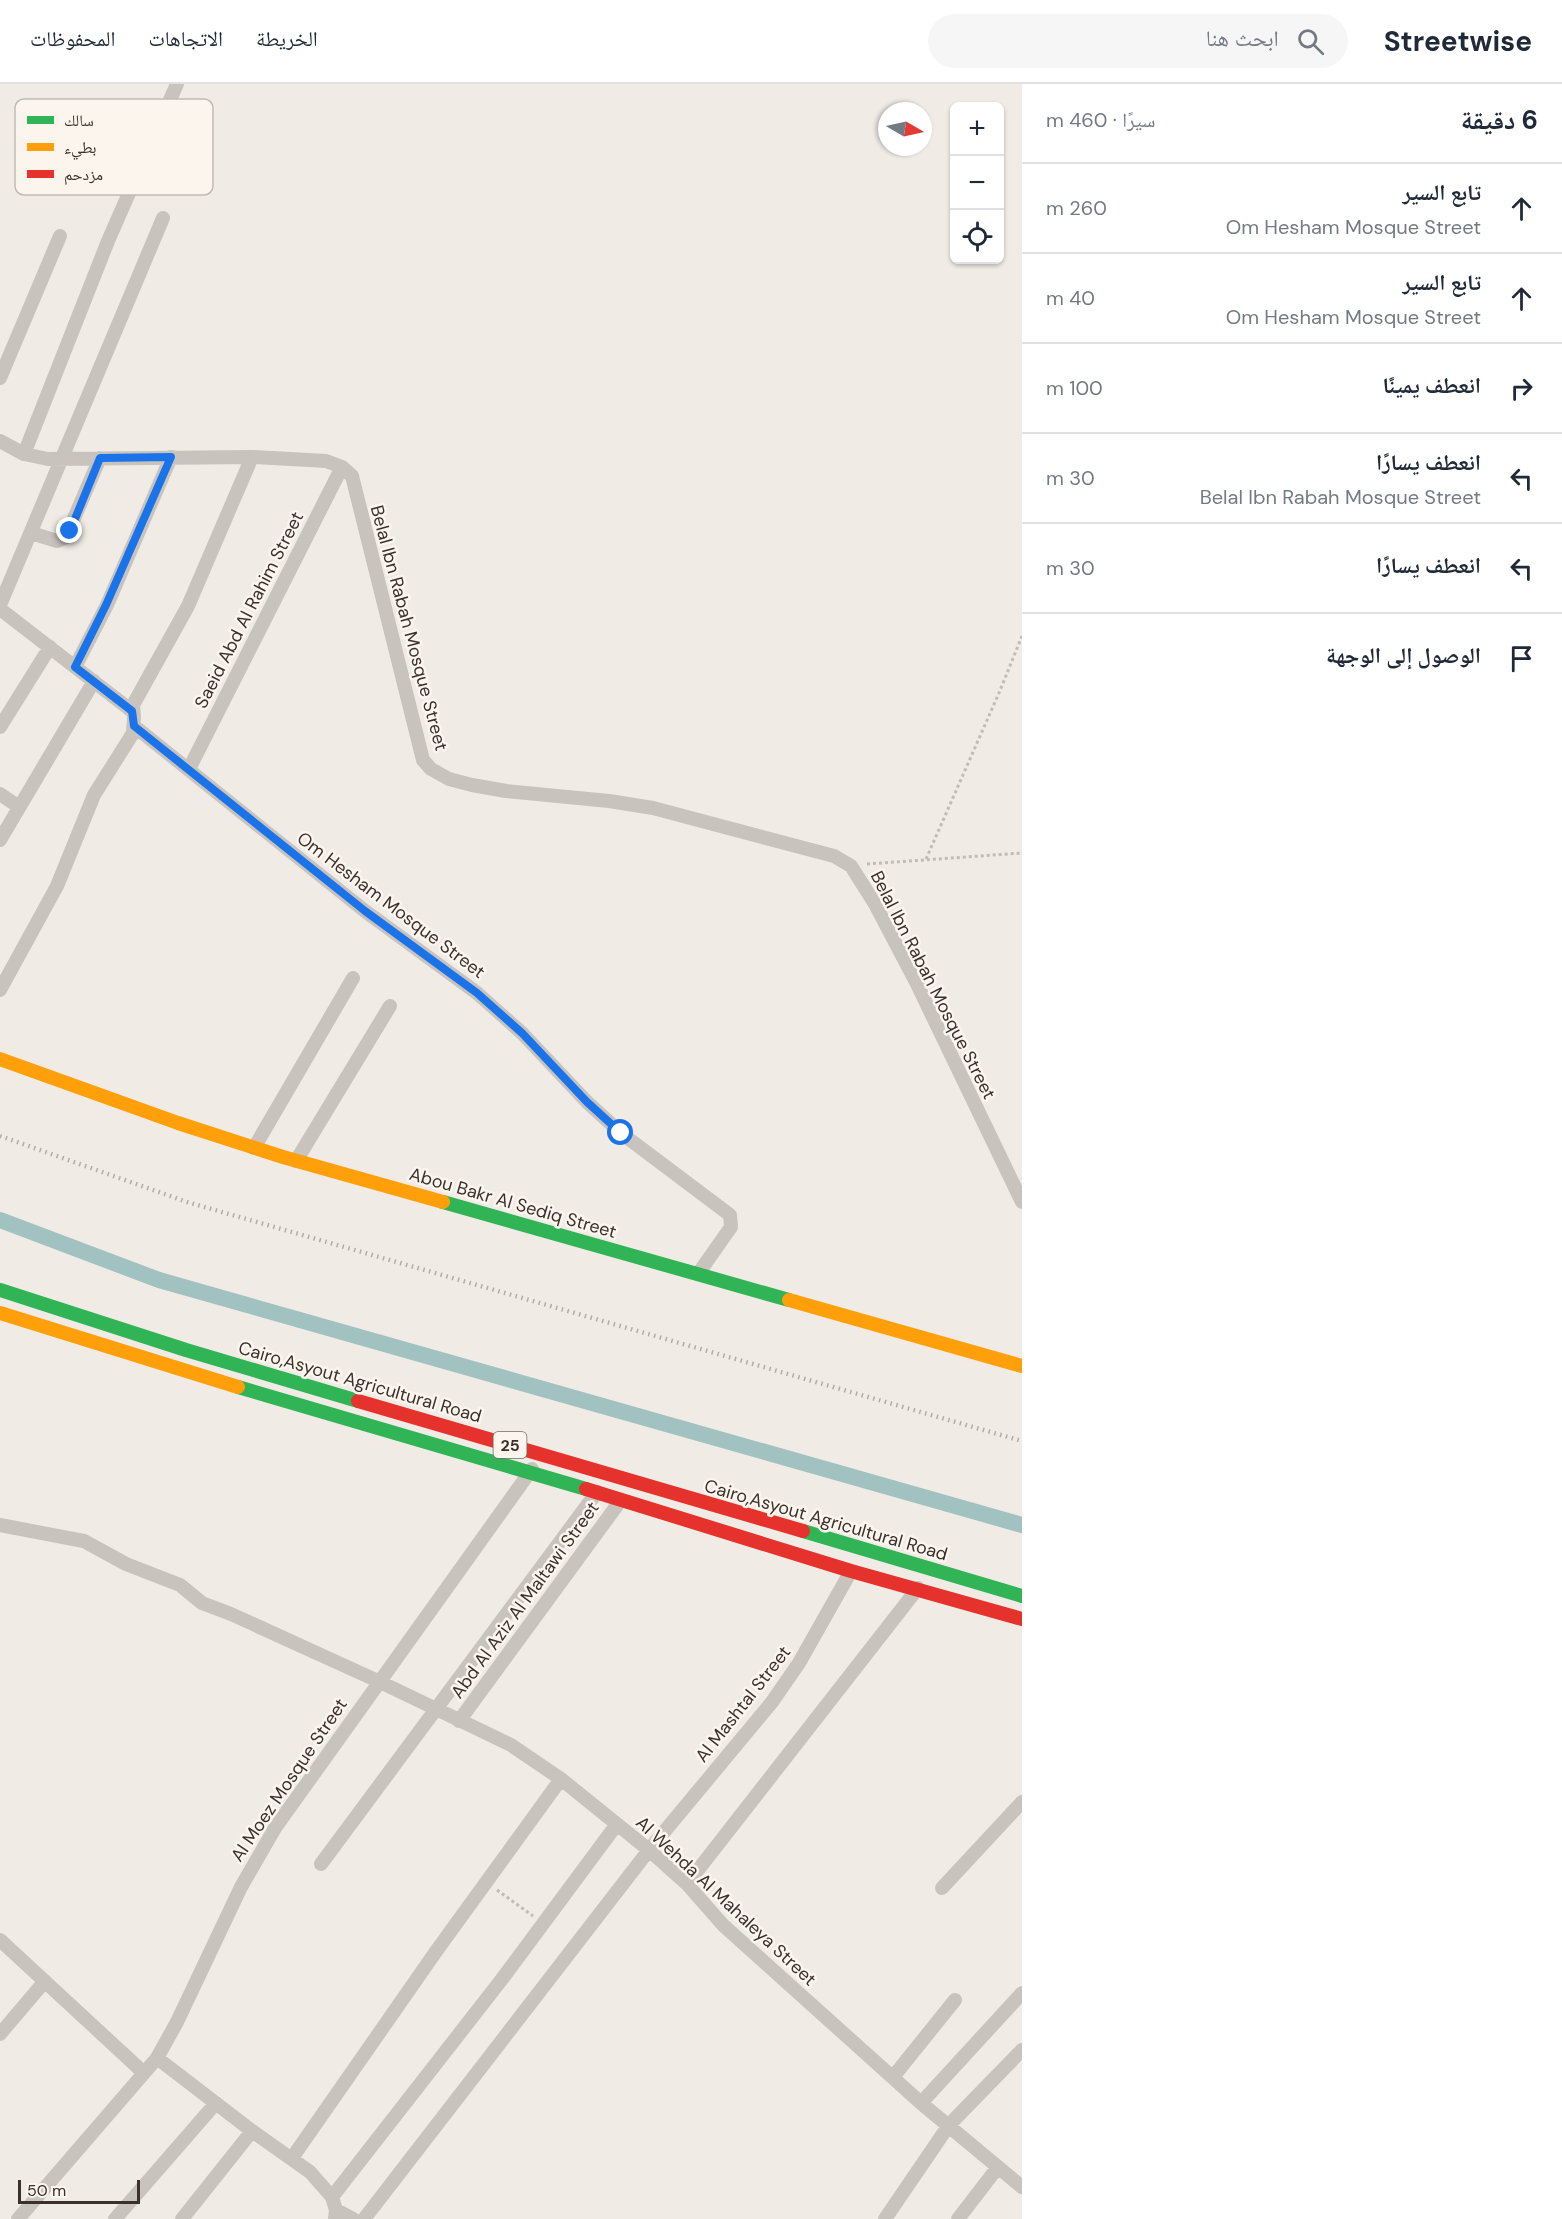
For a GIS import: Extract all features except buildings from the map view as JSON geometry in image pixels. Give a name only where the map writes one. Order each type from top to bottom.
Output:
[{"type":"main road","name":"Abou Bakr Al Sediq Street","points":[[0,1059],[178,1123],[296,1161],[1022,1366]]},
{"type":"main road","name":"Cairo,Asyout Agricultural Road","points":[[0,1290],[198,1354],[1022,1596]]},
{"type":"main road","name":"25","points":[[0,1313],[529,1474],[597,1492],[851,1571],[1022,1619]]},
{"type":"main road","points":[[76,1338],[83,1317]]},
{"type":"street","points":[[170,99],[177,84]]},
{"type":"street","points":[[24,454],[129,195]]},
{"type":"street","points":[[132,711],[50,647],[1,599],[63,459],[163,218]]},
{"type":"street","points":[[0,378],[60,236]]},
{"type":"street","points":[[0,441],[24,454],[42,459],[252,458],[326,461],[342,467]]},
{"type":"street","points":[[75,667],[106,605],[171,457]]},
{"type":"street","points":[[31,533],[57,541],[66,537],[100,458]]},
{"type":"street","points":[[0,990],[57,886],[91,802],[129,740],[134,726],[132,711],[138,694],[188,606],[252,458]]},
{"type":"street","name":"Saeid Abd Al Rahim Street","points":[[189,770],[342,467]]},
{"type":"street","name":"Belal Ibn Rabah Mosque Street","points":[[342,467],[352,476],[419,752],[431,769],[449,779],[506,791],[609,801],[653,808],[834,856],[851,866],[875,904],[911,974],[1022,1202]]},
{"type":"street","points":[[0,727],[50,647]]},
{"type":"street","points":[[0,840],[94,681]]},
{"type":"street","name":"Om Hesham Mosque Street","points":[[134,726],[365,911],[477,993],[522,1033],[587,1102],[621,1133],[730,1215],[731,1227],[698,1274]]},
{"type":"street","points":[[0,794],[19,807]]},
{"type":"street","points":[[254,1148],[353,978]]},
{"type":"street","points":[[296,1161],[390,1006]]},
{"type":"street","name":"Al Moez Mosque Street","points":[[18,2219],[157,2058],[177,2022],[256,1857],[294,1799],[529,1474],[541,1454]]},
{"type":"street","points":[[321,1864],[597,1492]]},
{"type":"street","name":"Abd Al Aziz Al Maltawi Street","points":[[459,1721],[621,1500]]},
{"type":"street","name":"Al Wehda Al Mahaleya Street","points":[[0,1526],[84,1540],[126,1564],[180,1585],[210,1606],[378,1681],[521,1750],[649,1850],[687,1884],[723,1925],[921,2103],[1022,2187]]},
{"type":"street","name":"Al Mashtal Street","points":[[364,2219],[649,1850],[786,1683],[851,1571]]},
{"type":"street","points":[[687,1884],[918,1588]]},
{"type":"street","points":[[292,2158],[561,1779]]},
{"type":"street","points":[[942,1888],[1022,1802]]},
{"type":"street","points":[[334,2209],[617,1824]]},
{"type":"street","points":[[0,1940],[144,2073]]},
{"type":"street","points":[[0,2034],[45,1981]]},
{"type":"street","points":[[921,2103],[1022,1993]]},
{"type":"street","points":[[893,2078],[955,2000]]},
{"type":"street","points":[[885,2219],[949,2125],[1022,2050]]},
{"type":"street","points":[[157,2058],[310,2172],[334,2209],[353,2219]]},
{"type":"street","points":[[115,2219],[216,2103]]},
{"type":"street","points":[[182,2219],[252,2131]]},
{"type":"street","points":[[958,2219],[998,2167]]},
{"type":"street","points":[[945,2219],[946,2217],[950,2219]]},
{"type":"path","points":[[926,859],[1022,636]]},
{"type":"path","points":[[851,866],[1022,853]]},
{"type":"path","points":[[486,1882],[543,1923]]},
{"type":"waterway","points":[[0,1220],[159,1280],[1022,1525]]},
{"type":"railway","points":[[0,1136],[187,1202],[1022,1441]]},
{"type":"traffic: fast","points":[[443,1202],[789,1300]]},
{"type":"traffic: fast","points":[[0,1290],[186,1350],[358,1401]]},
{"type":"traffic: fast","points":[[238,1387],[586,1489]]},
{"type":"traffic: fast","points":[[803,1531],[1022,1596]]},
{"type":"traffic: slow","points":[[0,1059],[178,1123],[283,1157],[443,1202]]},
{"type":"traffic: slow","points":[[789,1300],[1022,1366]]},
{"type":"traffic: slow","points":[[0,1313],[238,1387]]},
{"type":"traffic: jam","points":[[358,1401],[803,1531]]},
{"type":"traffic: jam","points":[[586,1489],[851,1571],[1022,1619]]},
{"type":"route","points":[[70,531],[100,458],[171,457],[106,605],[75,667],[132,711],[134,726],[365,911],[459,979],[496,1009],[587,1102],[621,1133]]}]
